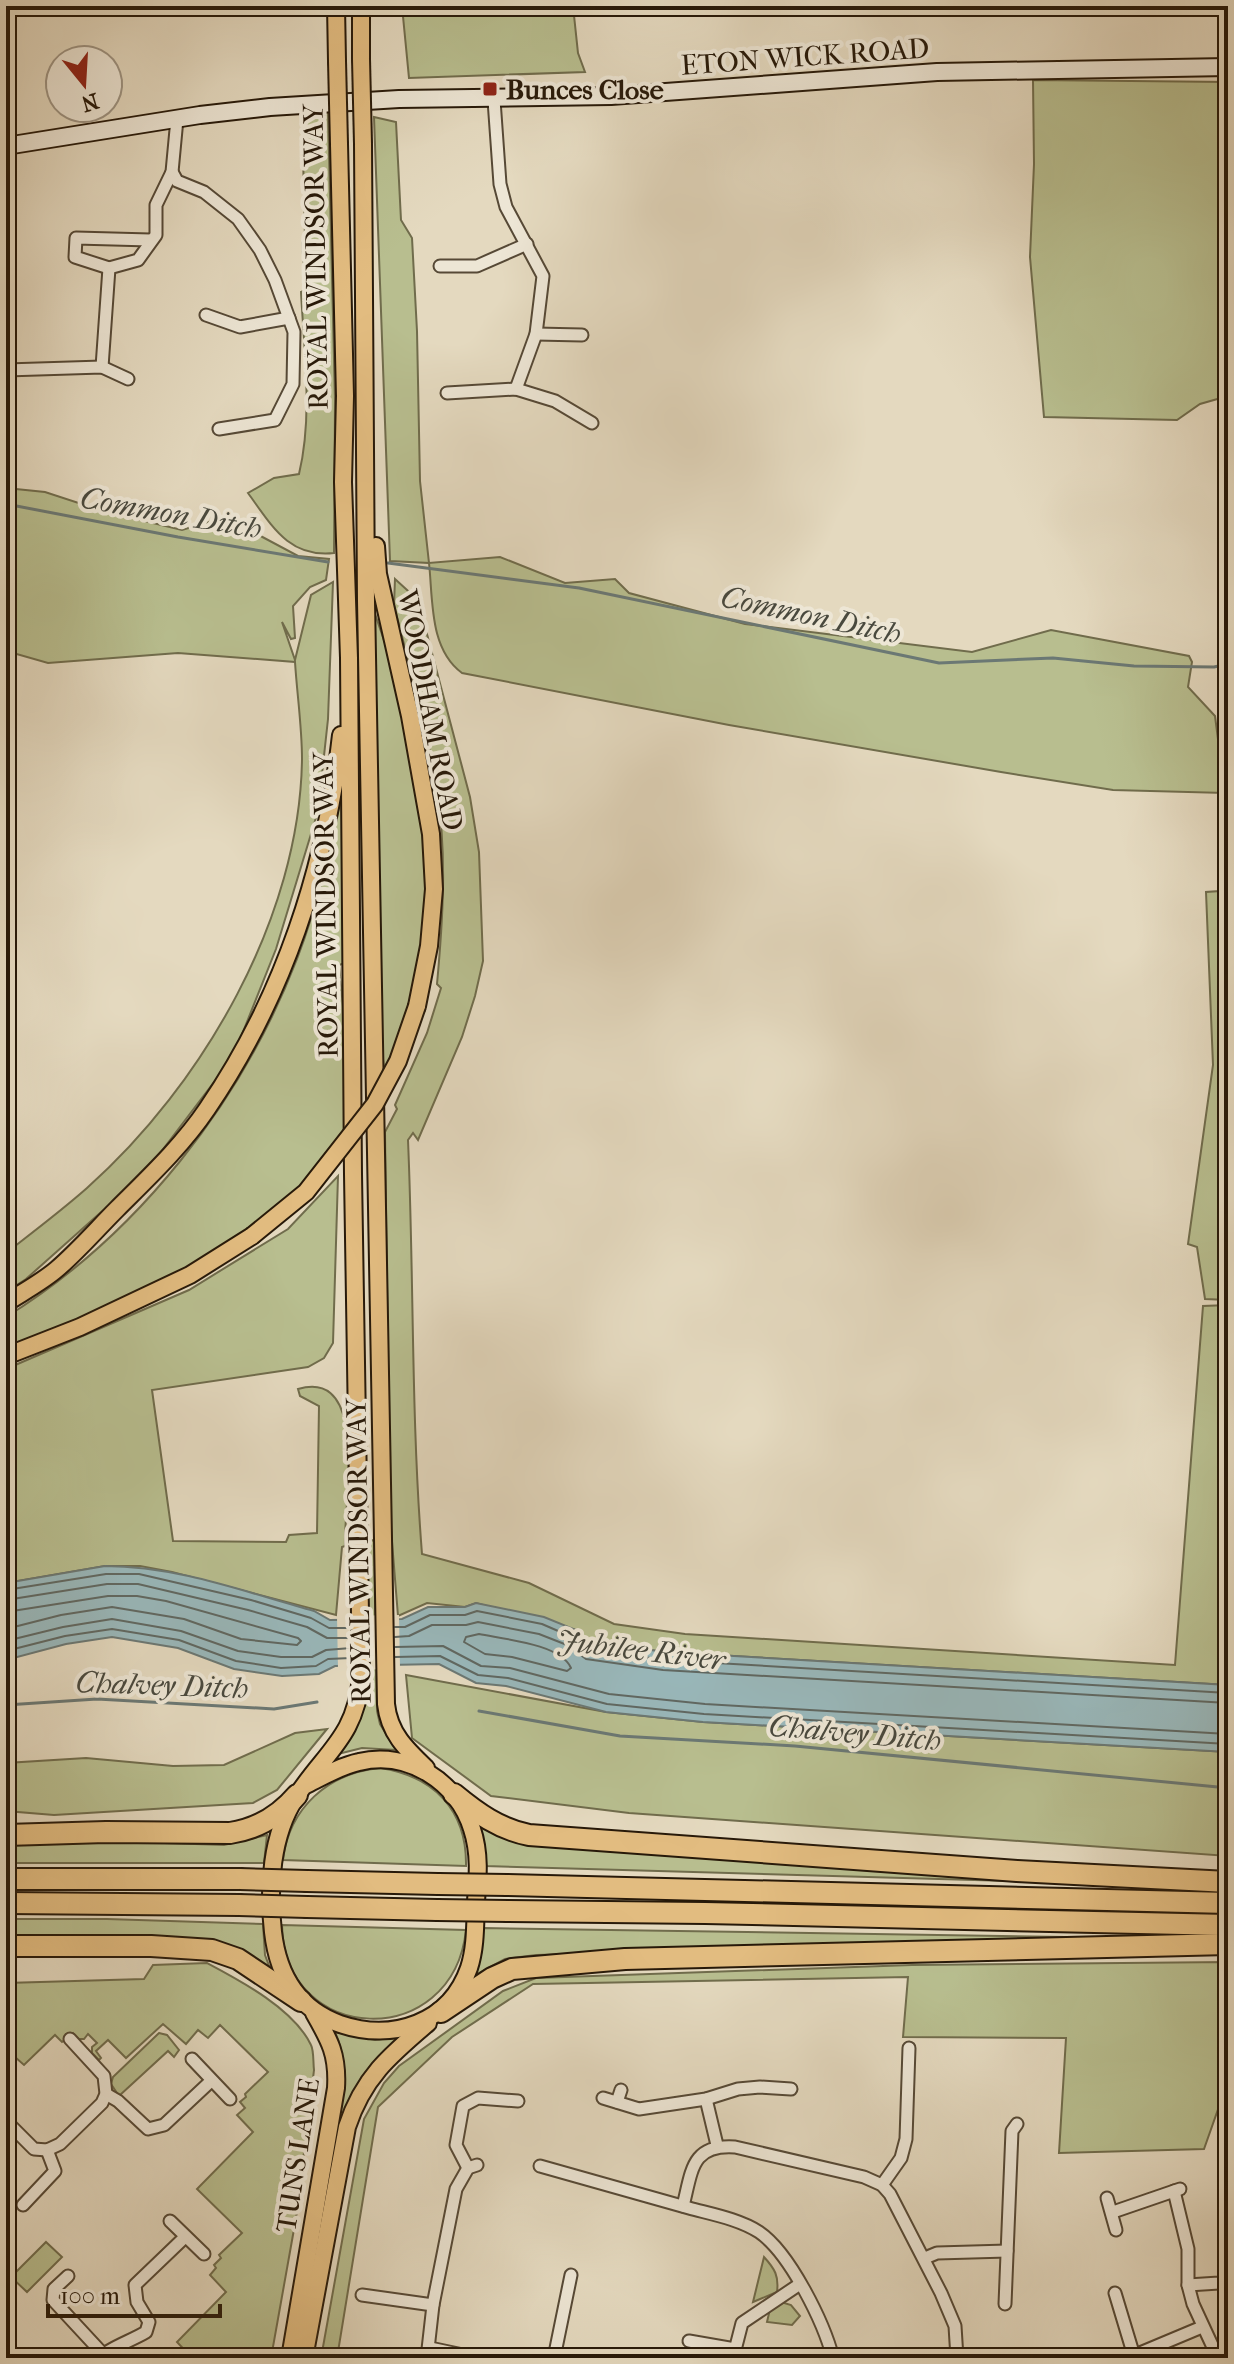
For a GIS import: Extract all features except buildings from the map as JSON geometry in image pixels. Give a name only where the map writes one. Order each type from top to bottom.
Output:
[{"type":"highway","points":[[6,1835],[230,1833],[267,1821],[300,1791]]},
{"type":"highway","points":[[454,1794],[488,1820],[529,1835],[1002,1870],[1228,1882]]},
{"type":"highway","points":[[6,1879],[240,1879],[1228,1903]]},
{"type":"highway","points":[[6,1903],[705,1913],[1228,1925]]},
{"type":"highway","points":[[439,2013],[502,1973],[536,1965],[625,1959],[1228,1944]]},
{"type":"highway","points":[[6,1946],[151,1946],[212,1950],[248,1965],[307,2007]]},
{"type":"main road","name":"ROYAL WINDSOR WAY","points":[[300,1791],[345,1733],[356,1705],[361,1677],[349,658],[345,602],[345,396],[336,6]]},
{"type":"main road","name":"ROYAL WINDSOR WAY","points":[[361,6],[371,528],[366,601],[387,1713],[391,1729],[404,1746],[438,1779]]},
{"type":"main road","name":"ETON WICK ROAD","points":[[6,146],[270,107],[399,99],[494,100],[644,94],[937,72],[1228,67]]},
{"type":"main road","name":"WOODHAM ROAD","points":[[6,1356],[80,1327],[190,1275],[252,1236],[306,1192],[375,1104],[398,1061],[417,1006],[429,946],[434,889],[431,834],[371,528]]},
{"type":"main road","points":[[6,1303],[56,1270],[153,1174],[206,1111],[246,1045],[276,984],[303,913],[324,844],[349,658]]},
{"type":"main road","points":[[378,1759],[412,1765],[438,1779],[454,1794],[472,1828],[478,1866],[470,1964],[461,1985],[439,2013],[414,2025],[373,2031],[345,2025],[307,2007],[278,1959],[273,1931],[276,1843],[284,1818],[300,1791],[347,1765],[378,1759]]},
{"type":"main road","name":"TUNS LANE","points":[[290,2358],[336,2088],[336,2057],[331,2043],[307,2007]]},
{"type":"main road","name":"TUNS LANE","points":[[304,2358],[353,2108],[374,2071],[439,2013]]},
{"type":"street","points":[[494,100],[500,184],[506,207],[543,276],[536,334],[516,389]]},
{"type":"street","points":[[150,240],[76,238],[75,257],[109,268],[138,260],[156,235],[156,205],[172,172],[177,119]]},
{"type":"street","points":[[172,172],[177,181],[204,192],[238,219],[265,260],[294,332],[293,384],[275,420],[219,429]]},
{"type":"street","points":[[440,266],[477,266],[527,244]]},
{"type":"street","points":[[102,367],[109,268]]},
{"type":"street","points":[[206,315],[240,327],[289,318]]},
{"type":"street","points":[[536,334],[582,335]]},
{"type":"street","points":[[6,370],[102,367],[128,379]]},
{"type":"street","points":[[447,393],[516,389],[555,401],[592,423]]},
{"type":"street","points":[[6,2121],[34,2149],[47,2150],[60,2144],[102,2103],[106,2094],[104,2076],[70,2039]]},
{"type":"street","points":[[882,2185],[901,2158],[906,2139],[909,2048]]},
{"type":"street","points":[[192,2059],[230,2099]]},
{"type":"street","points":[[106,2094],[148,2129],[164,2125],[211,2081]]},
{"type":"street","points":[[603,2098],[619,2096],[639,2109],[706,2099],[738,2089],[760,2092],[791,2089]]},
{"type":"street","points":[[477,2358],[429,2353],[433,2305],[456,2189],[473,2167],[456,2145],[463,2106],[478,2098],[509,2105]]},
{"type":"street","points":[[706,2099],[717,2145]]},
{"type":"street","points":[[1005,2304],[1012,2131],[1017,2124]]},
{"type":"street","points":[[683,2206],[693,2167],[701,2153],[717,2145],[850,2174],[882,2185],[925,2258],[955,2326],[957,2358]]},
{"type":"street","points":[[23,2205],[55,2171],[47,2150]]},
{"type":"street","points":[[540,2166],[728,2219],[759,2232],[775,2248],[800,2284],[827,2333],[833,2358]]},
{"type":"street","points":[[1113,2212],[1177,2190],[1188,2249],[1188,2285],[1202,2327],[1218,2358]]},
{"type":"street","points":[[1107,2198],[1116,2230]]},
{"type":"street","points":[[170,2221],[204,2254]]},
{"type":"street","points":[[68,2276],[54,2289],[53,2300],[101,2356],[146,2332],[149,2322],[137,2302],[135,2285],[185,2237]]},
{"type":"street","points":[[925,2258],[937,2253],[1007,2251]]},
{"type":"street","points":[[554,2358],[571,2275]]},
{"type":"street","points":[[1188,2285],[1228,2280]]},
{"type":"street","points":[[689,2341],[734,2354],[742,2323],[800,2284]]},
{"type":"street","points":[[362,2295],[433,2305]]},
{"type":"street","points":[[1121,2299],[1131,2357],[1202,2327]]},
{"type":"green space","points":[[402,6],[573,6],[578,53],[585,72],[409,78]]},
{"type":"green space","points":[[1033,80],[1228,82],[1228,396],[1200,404],[1177,420],[1044,417],[1030,257],[1034,164]]},
{"type":"green space","points":[[328,112],[335,401],[334,553],[318,553],[293,545],[283,537],[248,493],[274,478],[299,474],[307,406],[301,292],[306,290],[302,243],[305,238],[302,113]]},
{"type":"green space","points":[[374,117],[396,122],[401,220],[412,238],[420,481],[429,563],[390,561]]},
{"type":"green space","points":[[6,488],[45,492],[103,511],[182,530],[225,517],[298,556],[329,559],[326,580],[310,587],[293,606],[295,638],[291,639],[282,622],[295,660],[311,595],[333,582],[328,719],[318,811],[276,949],[233,1057],[145,1173],[26,1279],[6,1292],[6,1253],[77,1197],[129,1146],[169,1100],[205,1049],[237,994],[264,937],[284,878],[297,819],[302,759],[295,662],[178,653],[48,663],[6,651]]},
{"type":"green space","points":[[500,557],[565,583],[615,579],[629,593],[745,624],[972,652],[1051,630],[1189,656],[1192,662],[1188,687],[1215,716],[1225,793],[1113,790],[729,725],[462,673],[443,651],[438,637],[429,563]]},
{"type":"green space","points":[[395,579],[418,600],[470,797],[479,852],[483,961],[462,1037],[418,1140],[413,1133],[408,1140],[416,1450],[422,1554],[529,1583],[614,1624],[685,1634],[1175,1665],[1203,1306],[1228,1305],[1228,1685],[665,1652],[591,1642],[576,1630],[476,1603],[465,1607],[427,1603],[398,1616],[390,1517],[385,1132],[427,1033],[441,988],[437,984],[443,863],[433,767],[394,605]]},
{"type":"green space","points":[[374,611],[407,725],[429,852],[424,966],[385,1076],[380,1034]]},
{"type":"green space","points":[[344,782],[345,963],[339,965],[345,1027],[346,1133],[300,1191],[269,1219],[185,1273],[119,1305],[6,1350],[6,1317],[54,1284],[99,1247],[141,1206],[180,1161],[247,1064],[274,1012],[305,937],[324,872]]},
{"type":"green space","points":[[1220,804],[1228,805],[1228,1300],[1205,1299],[1197,1247],[1188,1244],[1213,1065],[1206,892],[1220,891]]},
{"type":"green space","points":[[338,1176],[333,1343],[324,1358],[308,1367],[152,1390],[173,1541],[286,1542],[289,1535],[317,1533],[319,1406],[300,1396],[298,1389],[321,1388],[336,1399],[344,1419],[348,1474],[345,1546],[342,1547],[336,1615],[140,1566],[105,1566],[6,1583],[6,1369],[189,1290],[288,1229]]},
{"type":"green space","points":[[367,1538],[374,1541],[377,1711],[380,1724],[396,1750],[362,1748],[338,1754],[355,1723],[364,1541]]},
{"type":"green space","points":[[406,1675],[606,1712],[703,1722],[1228,1752],[1228,1856],[629,1813],[491,1796],[412,1738]]},
{"type":"green space","points":[[327,1729],[277,1790],[253,1803],[54,1815],[6,1811],[6,1763],[86,1758],[173,1766],[224,1765],[295,1733]]},
{"type":"green space","points":[[380,1768],[416,1779],[444,1799],[461,1828],[466,1866],[283,1860],[293,1824],[314,1796],[344,1777]]},
{"type":"green space","points":[[480,1822],[1113,1884],[485,1866]]},
{"type":"green space","points":[[267,1835],[264,1863],[6,1863],[6,1842],[224,1845]]},
{"type":"green space","points":[[6,1919],[263,1924],[265,1955],[271,1971],[260,1963],[6,1938]]},
{"type":"green space","points":[[282,1925],[466,1930],[454,1970],[432,1998],[403,2014],[370,2019],[338,2012],[310,1994],[290,1965]]},
{"type":"green space","points":[[483,1928],[1130,1938],[536,1955],[505,1959],[474,1976],[482,1951]]},
{"type":"green space","points":[[1228,1962],[1228,2081],[1204,2149],[1059,2153],[1066,2038],[903,2037],[908,1977],[533,1984],[452,2037],[378,2107],[337,2358],[321,2358],[364,2119],[384,2083],[399,2066],[503,1991],[536,1978],[912,1965]]},
{"type":"green space","points":[[207,1963],[280,2008],[303,2032],[313,2050],[314,2070],[296,2218],[271,2358],[192,2358],[177,2342],[226,2292],[210,2275],[221,2258],[219,2255],[242,2233],[197,2189],[253,2132],[237,2115],[245,2108],[240,2102],[268,2072],[220,2025],[208,2038],[198,2030],[186,2044],[163,2024],[126,2058],[108,2040],[96,2051],[101,2058],[99,2060],[92,2053],[92,2047],[97,2043],[88,2034],[84,2039],[79,2039],[73,2033],[62,2042],[55,2035],[24,2065],[6,2049],[6,1983],[144,1979],[153,1965]]},
{"type":"green space","points":[[335,2032],[375,2040],[398,2039],[343,2125],[336,2122],[343,2065]]},
{"type":"green space","points":[[159,2033],[167,2035],[179,2050],[174,2057],[168,2051],[119,2096],[111,2084],[113,2077]]},
{"type":"green space","points":[[46,2242],[62,2257],[27,2292],[11,2277]]},
{"type":"green space","points":[[764,2257],[775,2273],[777,2292],[753,2302]]},
{"type":"green space","points":[[781,2302],[791,2305],[800,2316],[792,2325],[767,2322],[770,2309]]},
{"type":"water","name":"Jubilee River","points":[[105,1566],[158,1570],[211,1581],[314,1611],[330,1620],[402,1619],[428,1607],[465,1607],[476,1603],[544,1617],[576,1630],[591,1642],[665,1652],[1228,1685],[1228,1752],[703,1722],[606,1712],[506,1686],[476,1683],[439,1664],[335,1666],[319,1674],[282,1676],[234,1669],[178,1648],[112,1637],[66,1644],[6,1660],[6,1583]]},
{"type":"pier","points":[[399,1615],[400,1669],[338,1670],[337,1616]]},
{"type":"waterway","name":"Common Ditch","points":[[6,504],[328,562]]},
{"type":"waterway","name":"Common Ditch","points":[[388,563],[579,588],[939,663],[1053,658],[1134,666],[1214,667],[1228,664]]},
{"type":"waterway","name":"Chalvey Ditch","points":[[6,1705],[97,1699],[274,1709],[317,1702]]},
{"type":"waterway","name":"Chalvey Ditch","points":[[479,1711],[620,1736],[795,1746],[1228,1788]]},
{"type":"place","name":"Bunces Close","points":[[490,89]]}]
